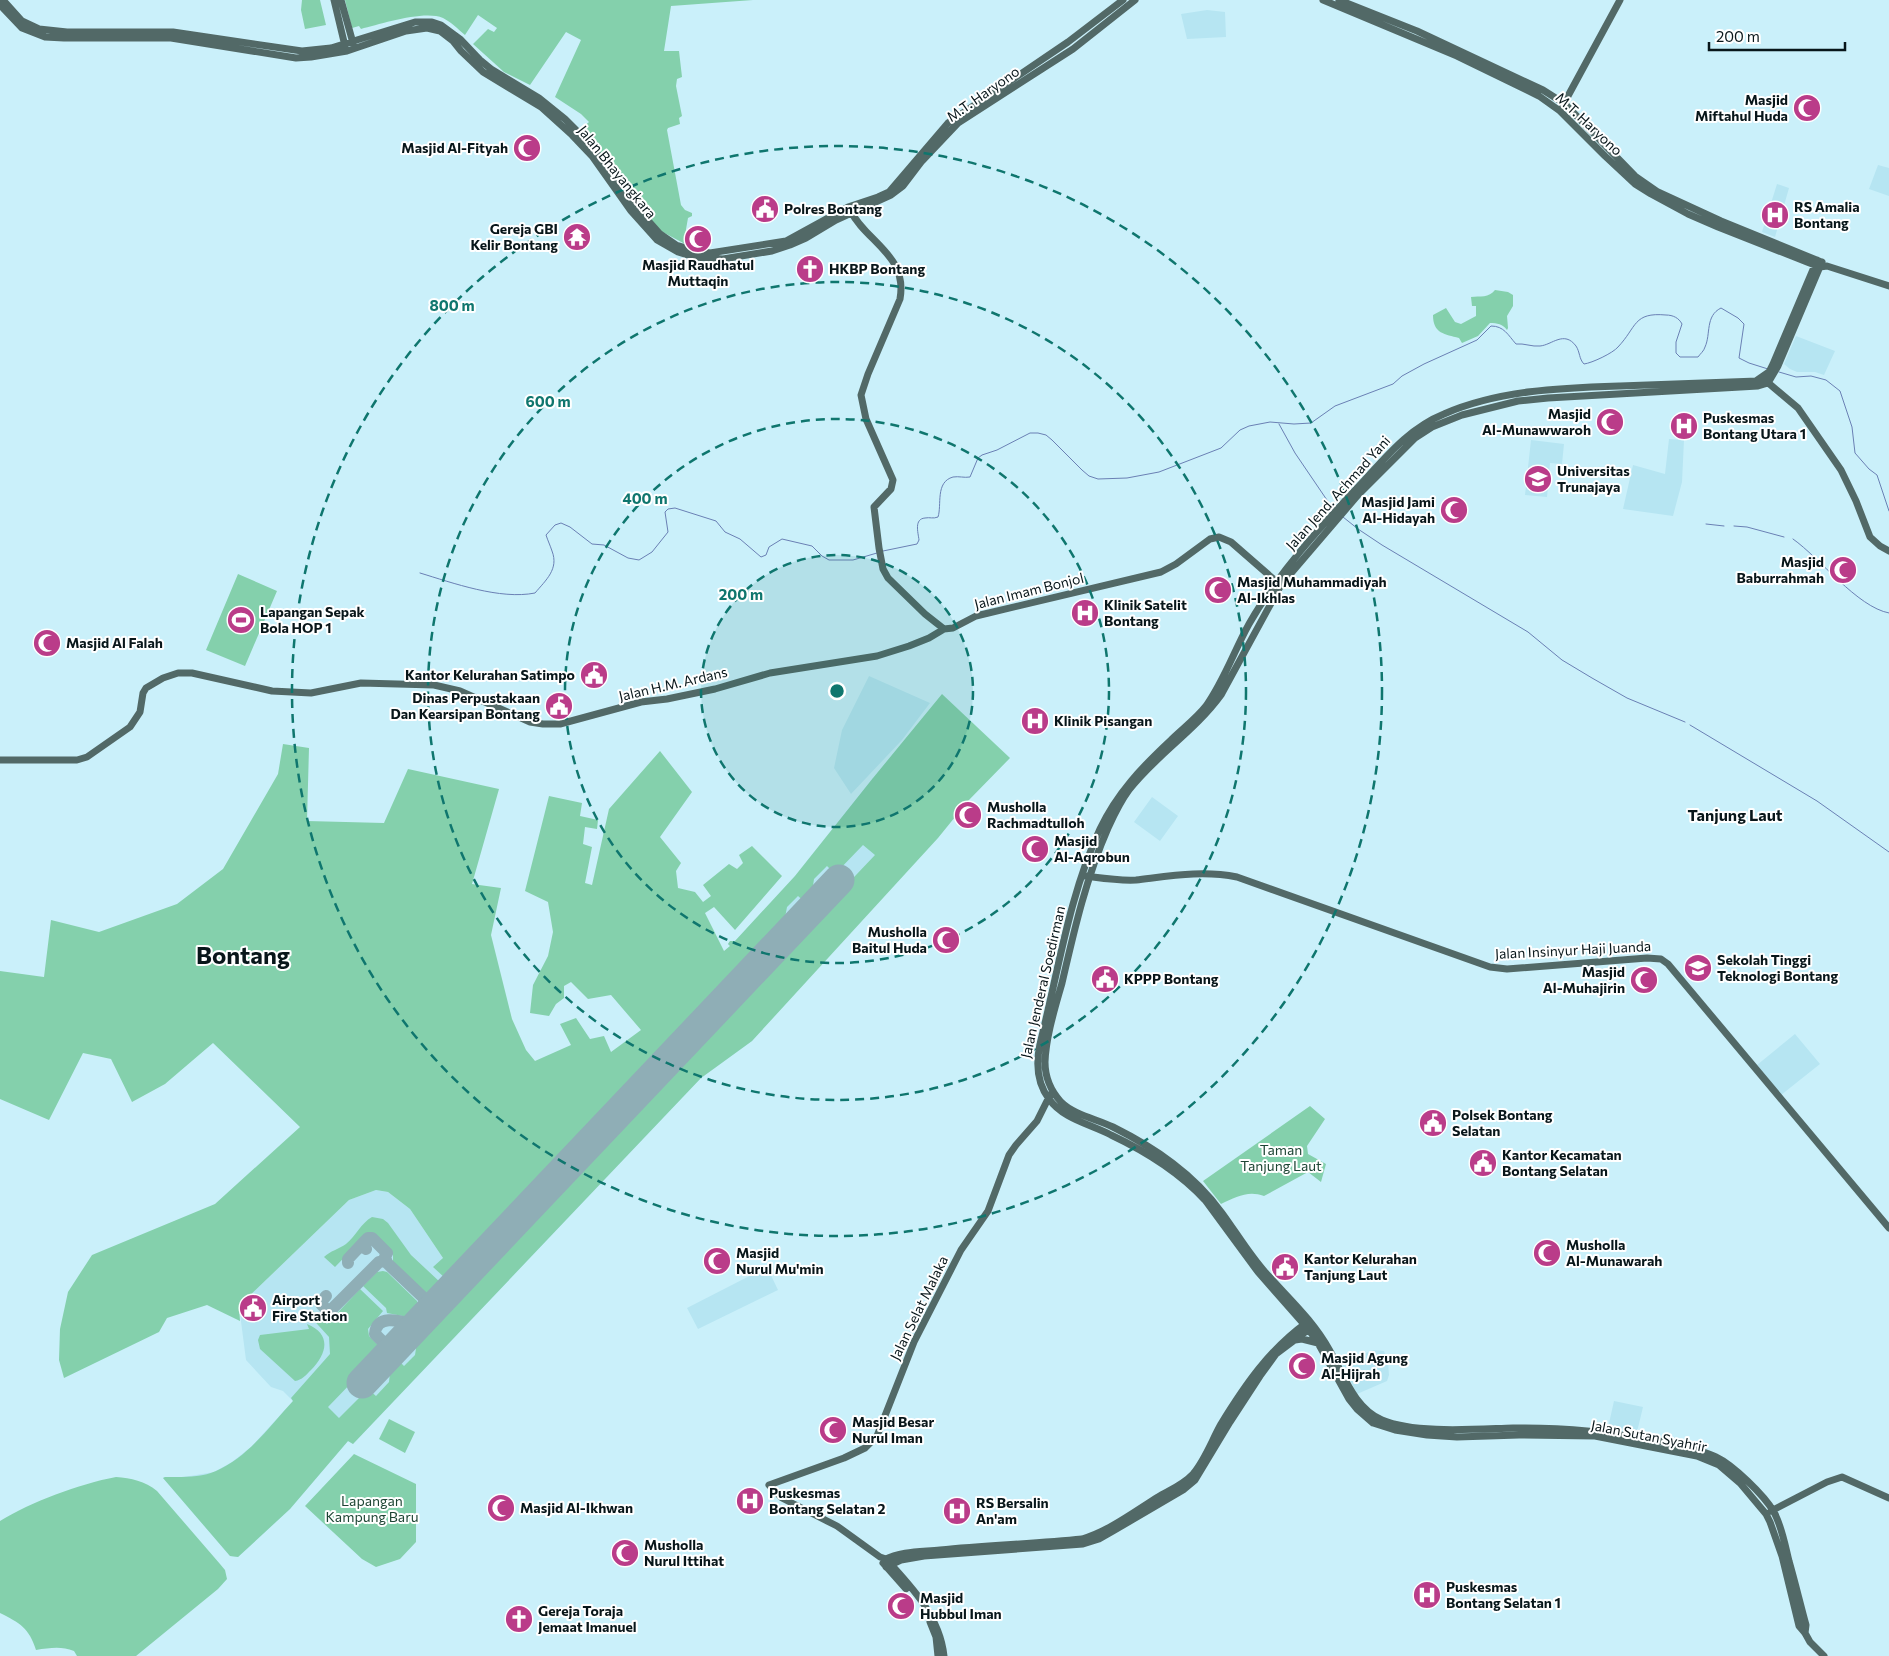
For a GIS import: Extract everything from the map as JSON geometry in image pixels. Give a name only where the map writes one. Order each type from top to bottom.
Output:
[{"type":"street","points":[[3,0],[22,21],[39,30],[67,32],[173,32],[218,42]]},
{"type":"street","points":[[334,0],[349,46]]},
{"type":"street","points":[[341,0],[349,46]]},
{"type":"street","name":"M.T. Haryono","points":[[1112,14],[1123,0]]},
{"type":"street","name":"M.T. Haryono","points":[[850,210],[891,196],[958,123],[1006,89],[1073,48],[1112,14],[1135,0]]},
{"type":"street","name":"M.T. Haryono","points":[[1323,0],[1457,56],[1539,96],[1560,111],[1635,184],[1688,214],[1718,227],[1820,264]]},
{"type":"street","name":"M.T. Haryono","points":[[1339,0],[1426,34],[1535,86],[1565,104],[1635,176],[1658,192],[1820,264]]},
{"type":"street","points":[[1560,111],[1620,0]]},
{"type":"street","points":[[0,5],[22,28],[45,37],[171,38],[218,42]]},
{"type":"street","name":"Jalan Bhayangkara","points":[[218,42],[302,51],[349,46],[415,22],[432,22],[449,29],[491,70],[539,98],[565,119],[591,146],[633,209],[657,240],[678,252],[723,259],[735,253],[772,251],[790,245],[850,210]]},
{"type":"street","points":[[850,210],[891,258],[899,272],[901,286],[900,299],[861,395],[866,419],[889,469],[893,484],[891,489],[874,507],[879,552],[883,569],[893,584],[944,629]]},
{"type":"street","points":[[1889,277],[1887,286],[1820,264],[1776,365],[1768,377],[1798,408],[1841,470],[1870,537],[1889,551]]},
{"type":"street","name":"Jalan Jend. Achmad Yani","points":[[1086,876],[1094,843],[1114,802],[1148,761],[1204,708],[1218,688],[1250,623],[1278,584],[1337,514],[1415,438],[1459,412],[1516,394],[1564,388],[1758,386],[1768,377]]},
{"type":"street","name":"Jalan Imam Bonjol","points":[[944,629],[953,628],[976,616],[1161,572],[1176,564],[1210,539],[1219,537],[1225,538],[1228,543],[1278,584]]},
{"type":"street","name":"Jalan H.M. Ardans","points":[[0,760],[71,761],[87,757],[134,723],[142,708],[143,693],[149,686],[163,678],[185,672],[272,691],[320,692],[361,683],[434,684],[460,692],[530,722],[560,724],[641,702],[667,699],[715,689],[770,672],[878,656],[929,638],[944,629]]},
{"type":"street","name":"Jalan Insinyur Haji Juanda","points":[[1086,876],[1134,880],[1186,873],[1207,873],[1237,877],[1445,953],[1498,969],[1647,958],[1661,959],[1668,964],[1889,1228]]},
{"type":"street","name":"Jalan Jenderal Soedirman","points":[[1086,876],[1064,940],[1036,1060],[1038,1074],[1063,1113],[1112,1135],[1188,1183],[1205,1200],[1258,1272],[1309,1325]]},
{"type":"street","name":"Jalan Selat Malaka","points":[[885,1561],[837,1526],[782,1498],[769,1485],[844,1458],[866,1448],[877,1436],[914,1342],[961,1250],[988,1210],[1009,1155],[1016,1144],[1037,1121],[1050,1095]]},
{"type":"street","points":[[1234,1409],[1276,1354],[1309,1325]]},
{"type":"street","points":[[885,1561],[916,1552],[1082,1539],[1090,1537],[1183,1490],[1193,1478],[1271,1352],[1309,1325]]},
{"type":"street","name":"Jalan Sutan Syahrir","points":[[1309,1325],[1341,1386],[1356,1409],[1364,1417],[1382,1427],[1438,1432],[1457,1437],[1579,1435],[1629,1439],[1696,1456],[1719,1465],[1769,1512],[1799,1626],[1810,1642],[1824,1656]]},
{"type":"street","name":"Jalan Sutan Syahrir","points":[[1309,1325],[1329,1348],[1354,1395],[1370,1413],[1385,1421],[1427,1431]]},
{"type":"street","points":[[1294,1340],[1302,1339],[1318,1343]]},
{"type":"street","points":[[1769,1512],[1827,1482],[1842,1477],[1889,1498]]},
{"type":"street","points":[[885,1561],[923,1611],[935,1633],[938,1656]]},
{"type":"street","points":[[885,1561],[928,1610],[938,1629],[944,1656]]},
{"type":"shaded area","points":[[1207,10],[1225,12],[1226,37],[1187,39],[1181,14]]},
{"type":"shaded area","points":[[1878,165],[1889,168],[1889,196],[1869,189]]},
{"type":"shaded area","name":"RS Amalia Bontang","points":[[1777,184],[1789,188],[1775,237],[1762,232]]},
{"type":"shaded area","points":[[1796,336],[1835,351],[1824,375],[1815,372],[1797,372],[1784,364]]},
{"type":"shaded area","points":[[1669,439],[1684,440],[1682,482],[1673,516],[1623,509],[1633,465],[1665,474]]},
{"type":"shaded area","name":"Universitas Trunajaya","points":[[1531,440],[1564,444],[1562,464],[1550,463],[1547,497],[1525,495]]},
{"type":"shaded area","points":[[869,676],[930,703],[902,740],[851,794],[834,768],[842,730]]},
{"type":"shaded area","points":[[873,778],[934,816],[752,1041],[701,1078],[353,1444],[348,1441],[290,1509],[238,1557],[230,1556],[163,1478],[214,1472],[232,1462],[251,1447],[293,1401],[283,1391],[271,1387],[246,1360],[239,1306],[349,1200],[376,1190],[388,1192],[410,1209],[443,1258],[730,946],[728,944],[730,941],[735,941],[795,876]]},
{"type":"shaded area","points":[[1152,797],[1178,816],[1160,841],[1134,822]]},
{"type":"shaded area","points":[[1795,1034],[1820,1064],[1781,1095],[1757,1065]]},
{"type":"shaded area","points":[[767,1267],[778,1290],[698,1329],[687,1308]]},
{"type":"shaded area","points":[[1374,1350],[1384,1351],[1388,1362],[1389,1375],[1387,1381],[1357,1394],[1341,1362]]},
{"type":"shaded area","points":[[1614,1401],[1643,1407],[1637,1432],[1608,1428]]},
{"type":"green space","points":[[302,0],[320,0],[326,25],[305,29],[301,10]]},
{"type":"green space","points":[[345,0],[753,0],[671,6],[664,51],[679,51],[682,77],[677,79],[676,86],[682,116],[679,118],[680,124],[667,130],[681,205],[685,210],[692,213],[692,216],[688,218],[685,235],[688,237],[685,244],[659,230],[642,211],[582,128],[589,122],[581,114],[555,97],[581,40],[566,32],[530,85],[504,72],[473,44],[488,29],[494,32],[497,28],[478,15],[465,35],[443,18],[435,16],[391,21],[361,29],[359,26],[352,28]]},
{"type":"green space","points":[[1495,290],[1508,292],[1513,295],[1513,306],[1507,316],[1507,330],[1500,324],[1490,323],[1478,336],[1462,343],[1459,338],[1441,332],[1435,326],[1433,315],[1446,308],[1455,322],[1461,324],[1476,316],[1476,306],[1472,306],[1471,297],[1487,295]]},
{"type":"green space","name":"Lapangan Sepak Bola HOP 1","points":[[238,574],[277,591],[245,666],[206,650]]},
{"type":"green space","points":[[942,694],[1010,758],[968,801],[938,838],[752,1041],[701,1078],[353,1444],[348,1441],[290,1509],[238,1557],[230,1556],[163,1478],[204,1475],[228,1465],[258,1440],[293,1401],[291,1398],[330,1354],[329,1337],[308,1314],[309,1311],[312,1310],[327,1324],[360,1289],[383,1311],[368,1329],[369,1336],[383,1350],[328,1407],[339,1418],[368,1389],[376,1396],[389,1382],[391,1363],[396,1358],[404,1366],[415,1355],[418,1336],[875,855],[863,845],[835,874],[827,866],[814,879],[811,899],[807,904],[798,896],[787,907],[783,928],[451,1278],[445,1278],[433,1267],[443,1258],[410,1209],[388,1192],[376,1190],[349,1200],[239,1306],[240,1321],[207,1305],[167,1318],[159,1332],[64,1378],[59,1360],[60,1329],[68,1292],[92,1255],[215,1204],[300,1127],[213,1043],[165,1084],[132,1102],[111,1059],[83,1053],[49,1120],[0,1099],[0,971],[44,977],[51,920],[99,932],[177,904],[223,869],[278,774],[283,744],[309,748],[307,821],[384,823],[408,769],[499,789],[472,884],[501,888],[491,935],[512,1019],[526,1050],[535,1061],[571,1045],[560,1024],[576,1018],[590,1039],[604,1036],[611,1052],[641,1030],[611,995],[588,999],[571,982],[564,986],[564,998],[556,1004],[549,1016],[530,1013],[533,985],[548,956],[553,932],[548,902],[525,891],[549,796],[582,803],[580,816],[598,820],[597,829],[585,827],[583,844],[592,847],[585,883],[592,885],[609,809],[660,751],[692,792],[660,837],[681,863],[676,871],[678,888],[695,892],[703,902],[711,896],[703,885],[729,864],[737,869],[743,863],[739,855],[752,846],[782,876],[735,930],[714,907],[705,913],[724,951],[730,946],[728,944],[730,941],[735,941],[795,876]]},
{"type":"green space","name":"Taman Tanjung Laut","points":[[1310,1106],[1325,1119],[1307,1146],[1308,1154],[1326,1164],[1321,1182],[1308,1172],[1264,1196],[1247,1194],[1221,1204],[1203,1181]]},
{"type":"green space","points":[[372,1217],[383,1219],[388,1223],[411,1255],[441,1283],[441,1289],[435,1295],[423,1294],[395,1267],[393,1255],[369,1232],[335,1267],[324,1257],[346,1244]]},
{"type":"green space","points":[[377,1272],[387,1272],[417,1301],[419,1309],[413,1318],[387,1313],[386,1308],[363,1286]]},
{"type":"green space","points":[[307,1324],[320,1333],[324,1345],[323,1351],[321,1357],[311,1370],[295,1381],[260,1349],[258,1340],[260,1335],[309,1329]]},
{"type":"green space","points":[[389,1419],[415,1432],[405,1453],[379,1439]]},
{"type":"green space","name":"Lapangan Kampung Baru","points":[[354,1454],[416,1484],[416,1542],[400,1559],[376,1567],[362,1559],[305,1506]]},
{"type":"green space","points":[[116,1477],[138,1481],[157,1491],[225,1570],[227,1579],[218,1589],[136,1656],[77,1656],[74,1651],[65,1648],[36,1650],[27,1631],[0,1613],[0,1521],[26,1507],[56,1495],[87,1484]]},
{"type":"waterway","points":[[883,551],[917,544],[919,540],[918,523],[922,519],[938,517],[941,489],[947,480],[953,477],[970,477],[978,458],[982,455],[997,450],[1030,433],[1046,435],[1089,476],[1098,479],[1127,478],[1159,472],[1221,448],[1240,430],[1249,426],[1270,422],[1311,423],[1335,406],[1393,384],[1402,376],[1424,364],[1477,340],[1491,326],[1503,329],[1516,344],[1540,346],[1567,339],[1576,346],[1584,364],[1592,362],[1615,349],[1641,319],[1647,316],[1669,315],[1682,324],[1676,342],[1676,353],[1680,357],[1698,357],[1707,342],[1710,320],[1716,311],[1721,308],[1744,324],[1739,358],[1768,369]]},
{"type":"waterway","points":[[1779,372],[1796,377],[1811,376],[1826,380],[1840,391],[1852,427],[1855,453],[1877,475],[1889,511]]},
{"type":"waterway","points":[[1279,424],[1295,453],[1331,506]]},
{"type":"waterway","points":[[420,573],[462,586],[492,592],[521,595],[535,593],[553,569],[554,557],[546,535],[555,525],[561,523],[570,527],[592,544],[604,545],[628,558],[639,560],[652,552],[668,532],[665,512],[668,509],[675,508],[716,521],[725,532],[740,539],[761,557],[766,555],[769,547],[782,539],[812,546],[829,560],[853,560],[877,553]]},
{"type":"waterway","points":[[1343,517],[1382,545],[1528,632],[1562,660],[1592,678],[1627,698],[1685,722]]},
{"type":"waterway","points":[[1706,524],[1724,526]]},
{"type":"waterway","points":[[1734,526],[1747,527],[1784,537]]},
{"type":"waterway","points":[[1793,539],[1864,602],[1889,613]]},
{"type":"waterway","points":[[1690,725],[1817,801],[1889,852]]},
{"type":"taxiway","points":[[366,1249],[363,1243],[368,1238],[372,1238],[387,1253],[385,1257],[387,1263]]},
{"type":"taxiway","points":[[348,1263],[348,1259],[363,1243]]},
{"type":"taxiway","points":[[326,1296],[321,1304],[329,1312],[379,1262],[383,1261],[428,1302]]},
{"type":"taxiway","points":[[426,1315],[429,1308],[428,1302],[439,1302]]},
{"type":"taxiway","points":[[392,1351],[375,1334],[380,1323],[392,1320],[417,1325]]},
{"type":"runway","points":[[362,1383],[839,880]]},
{"type":"place","name":"Masjid Miftahul Huda","points":[[1807,108]]},
{"type":"place","name":"Masjid Al-Fityah","points":[[527,148]]},
{"type":"place","name":"Polres Bontang","points":[[765,209]]},
{"type":"place","name":"RS Amalia Bontang","points":[[1775,215]]},
{"type":"place","name":"Gereja GBI Kelir Bontang","points":[[577,237]]},
{"type":"place","name":"Masjid Raudhatul Muttaqin","points":[[698,239]]},
{"type":"place","name":"HKBP Bontang","points":[[810,269]]},
{"type":"place","name":"Masjid Al-Munawwaroh","points":[[1610,422]]},
{"type":"place","name":"Puskesmas Bontang Utara 1","points":[[1684,426]]},
{"type":"place","name":"Universitas Trunajaya","points":[[1538,479]]},
{"type":"place","name":"Masjid Jami Al-Hidayah","points":[[1454,510]]},
{"type":"place","name":"Masjid Baburrahmah","points":[[1843,570]]},
{"type":"place","name":"Masjid Muhammadiyah Al-Ikhlas","points":[[1218,590]]},
{"type":"place","name":"Klinik Satelit Bontang","points":[[1085,613]]},
{"type":"place","name":"Lapangan Sepak Bola HOP 1","points":[[241,620]]},
{"type":"place","name":"Masjid Al Falah","points":[[47,643]]},
{"type":"place","name":"Kantor Kelurahan Satimpo","points":[[594,675]]},
{"type":"place","name":"Dinas Perpustakaan Dan Kearsipan Bontang","points":[[559,706]]},
{"type":"place","name":"Klinik Pisangan","points":[[1035,721]]},
{"type":"place","name":"Musholla Rachmadtulloh","points":[[968,815]]},
{"type":"place","name":"Masjid Al-Aqrobun","points":[[1035,849]]},
{"type":"place","name":"Musholla Baitul Huda","points":[[946,940]]},
{"type":"place","name":"Sekolah Tinggi Teknologi Bontang","points":[[1698,968]]},
{"type":"place","name":"KPPP Bontang","points":[[1105,979]]},
{"type":"place","name":"Masjid Al-Muhajirin","points":[[1644,980]]},
{"type":"place","name":"Polsek Bontang Selatan","points":[[1433,1123]]},
{"type":"place","name":"Kantor Kecamatan Bontang Selatan","points":[[1483,1163]]},
{"type":"place","name":"Musholla Al-Munawarah","points":[[1547,1253]]},
{"type":"place","name":"Masjid Nurul Mu'min","points":[[717,1261]]},
{"type":"place","name":"Kantor Kelurahan Tanjung Laut","points":[[1285,1267]]},
{"type":"place","name":"Airport Fire Station","points":[[253,1308]]},
{"type":"place","name":"Masjid Agung Al-Hijrah","points":[[1302,1366]]},
{"type":"place","name":"Masjid Besar Nurul Iman","points":[[833,1430]]},
{"type":"place","name":"Puskesmas Bontang Selatan 2","points":[[750,1501]]},
{"type":"place","name":"Masjid Al-Ikhwan","points":[[501,1508]]},
{"type":"place","name":"RS Bersalin An'am","points":[[957,1511]]},
{"type":"place","name":"Musholla Nurul Ittihat","points":[[625,1553]]},
{"type":"place","name":"Puskesmas Bontang Selatan 1","points":[[1427,1595]]},
{"type":"place","name":"Masjid Hubbul Iman","points":[[901,1606]]},
{"type":"place","name":"Gereja Toraja Jemaat Imanuel","points":[[519,1619]]},
{"type":"district","name":"Tanjung Laut","points":[[1735,815]]},
{"type":"district","name":"Bontang","points":[[243,956]]}]
